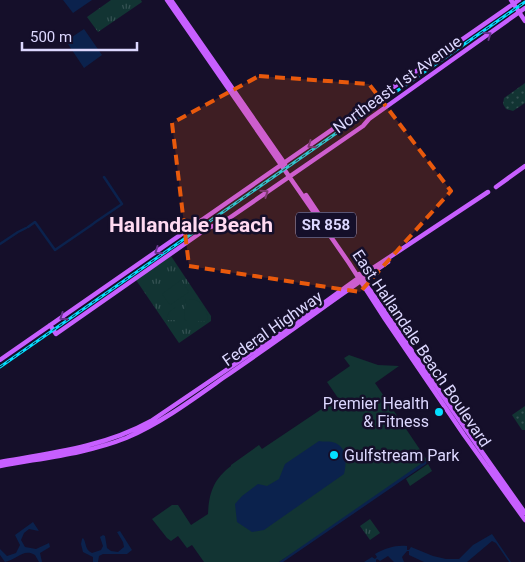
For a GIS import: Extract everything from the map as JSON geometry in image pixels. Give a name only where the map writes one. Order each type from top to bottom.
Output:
[{"type":"main road","name":"SR 858","points":[[166,0],[174,11],[184,19],[283,164]]},
{"type":"main road","name":"SR 858","points":[[171,0],[179,15],[283,164]]},
{"type":"main road","points":[[0,360],[283,164],[512,2],[520,0]]},
{"type":"main road","points":[[512,2],[525,21]]},
{"type":"main road","name":"Northeast 1st Avenue","points":[[50,326],[56,334],[206,228],[225,221],[362,126],[450,60],[525,8]]},
{"type":"main road","name":"East Hallandale Beach Boulevard","points":[[283,164],[312,207]]},
{"type":"main road","name":"Federal Highway","points":[[135,432],[164,419],[236,369],[249,355],[525,166]]},
{"type":"main road","name":"East Hallandale Beach Boulevard","points":[[290,175],[525,513]]},
{"type":"main road","name":"East Hallandale Beach Boulevard","points":[[322,221],[438,396],[525,520]]},
{"type":"main road","name":"Federal Highway","points":[[135,432],[141,426],[167,412],[310,318],[361,279]]},
{"type":"main road","points":[[438,396],[450,406]]},
{"type":"main road","points":[[0,462],[89,450],[135,432]]},
{"type":"main road","points":[[0,466],[23,462],[37,455],[91,445],[128,435]]},
{"type":"main road","points":[[485,465],[494,470]]},
{"type":"highlighted area","points":[[259,76],[369,84],[451,191],[360,292],[189,266],[172,123]]},
{"type":"green space","points":[[111,0],[141,0],[142,2],[98,32],[87,17]]},
{"type":"green space","points":[[525,83],[525,103],[513,111],[506,109],[503,104],[504,98]]},
{"type":"green space","points":[[171,256],[211,316],[211,321],[179,343],[136,280]]},
{"type":"green space","points":[[181,280],[189,292],[170,305],[162,294]]},
{"type":"green space","points":[[186,299],[195,300],[202,304],[207,312],[207,321],[187,321],[184,319]]},
{"type":"green space","points":[[176,307],[181,307],[181,320],[166,320],[169,312]]},
{"type":"green space","name":"Gulfstream Park","points":[[349,355],[378,365],[399,366],[375,383],[427,460],[340,522],[279,562],[204,562],[192,545],[187,548],[178,536],[171,541],[167,538],[152,519],[172,505],[178,505],[191,525],[208,514],[213,487],[220,476],[231,465],[259,445],[262,449],[338,398],[327,382],[350,366],[344,358]]},
{"type":"green space","points":[[525,406],[525,430],[522,430],[512,415]]},
{"type":"green space","points":[[428,464],[432,471],[410,486],[406,479]]},
{"type":"green space","points":[[370,519],[380,533],[370,540],[360,526]]},
{"type":"water","points":[[63,0],[92,0],[73,13]]},
{"type":"water","points":[[84,29],[102,55],[84,68],[66,41]]},
{"type":"water","points":[[319,441],[332,442],[341,447],[345,455],[346,464],[344,474],[264,530],[252,532],[237,522],[235,504],[242,496],[258,484],[267,486],[279,479],[285,464]]},
{"type":"water","points":[[425,461],[427,462],[426,464],[283,562],[279,562]]},
{"type":"water","points":[[33,522],[39,531],[29,529],[24,533],[21,540],[25,547],[36,549],[49,543],[50,547],[40,553],[42,562],[39,562],[35,555],[27,553],[5,562],[0,555],[0,549],[7,556],[16,553],[20,545],[15,535]]},
{"type":"water","points":[[120,531],[132,550],[127,554],[103,554],[99,556],[98,562],[93,562],[93,557],[83,552],[81,544],[83,538],[88,550],[92,553],[101,550],[103,546],[100,537],[103,535],[105,536],[107,548],[118,552],[124,547],[117,532]]},
{"type":"water","points":[[492,534],[511,562],[509,562],[496,543],[492,541],[467,562],[424,562],[409,555],[409,551],[407,551],[402,557],[404,562],[394,562],[388,556],[380,561],[377,559],[376,562],[364,562],[372,557],[375,559],[377,557],[375,554],[383,550],[403,546],[407,546],[407,550],[411,547],[433,556],[459,559],[473,545]]},
{"type":"waterway","points":[[94,223],[122,204],[104,177]]},
{"type":"waterway","points":[[28,227],[35,222],[55,250],[93,224]]},
{"type":"waterway","points":[[0,244],[26,228]]},
{"type":"railway","points":[[0,367],[525,2]]},
{"type":"place","name":"Premier Health & Fitness","points":[[439,412]]},
{"type":"place","name":"Gulfstream Park","points":[[334,455]]},
{"type":"district","name":"Hallandale Beach","points":[[191,225]]}]
